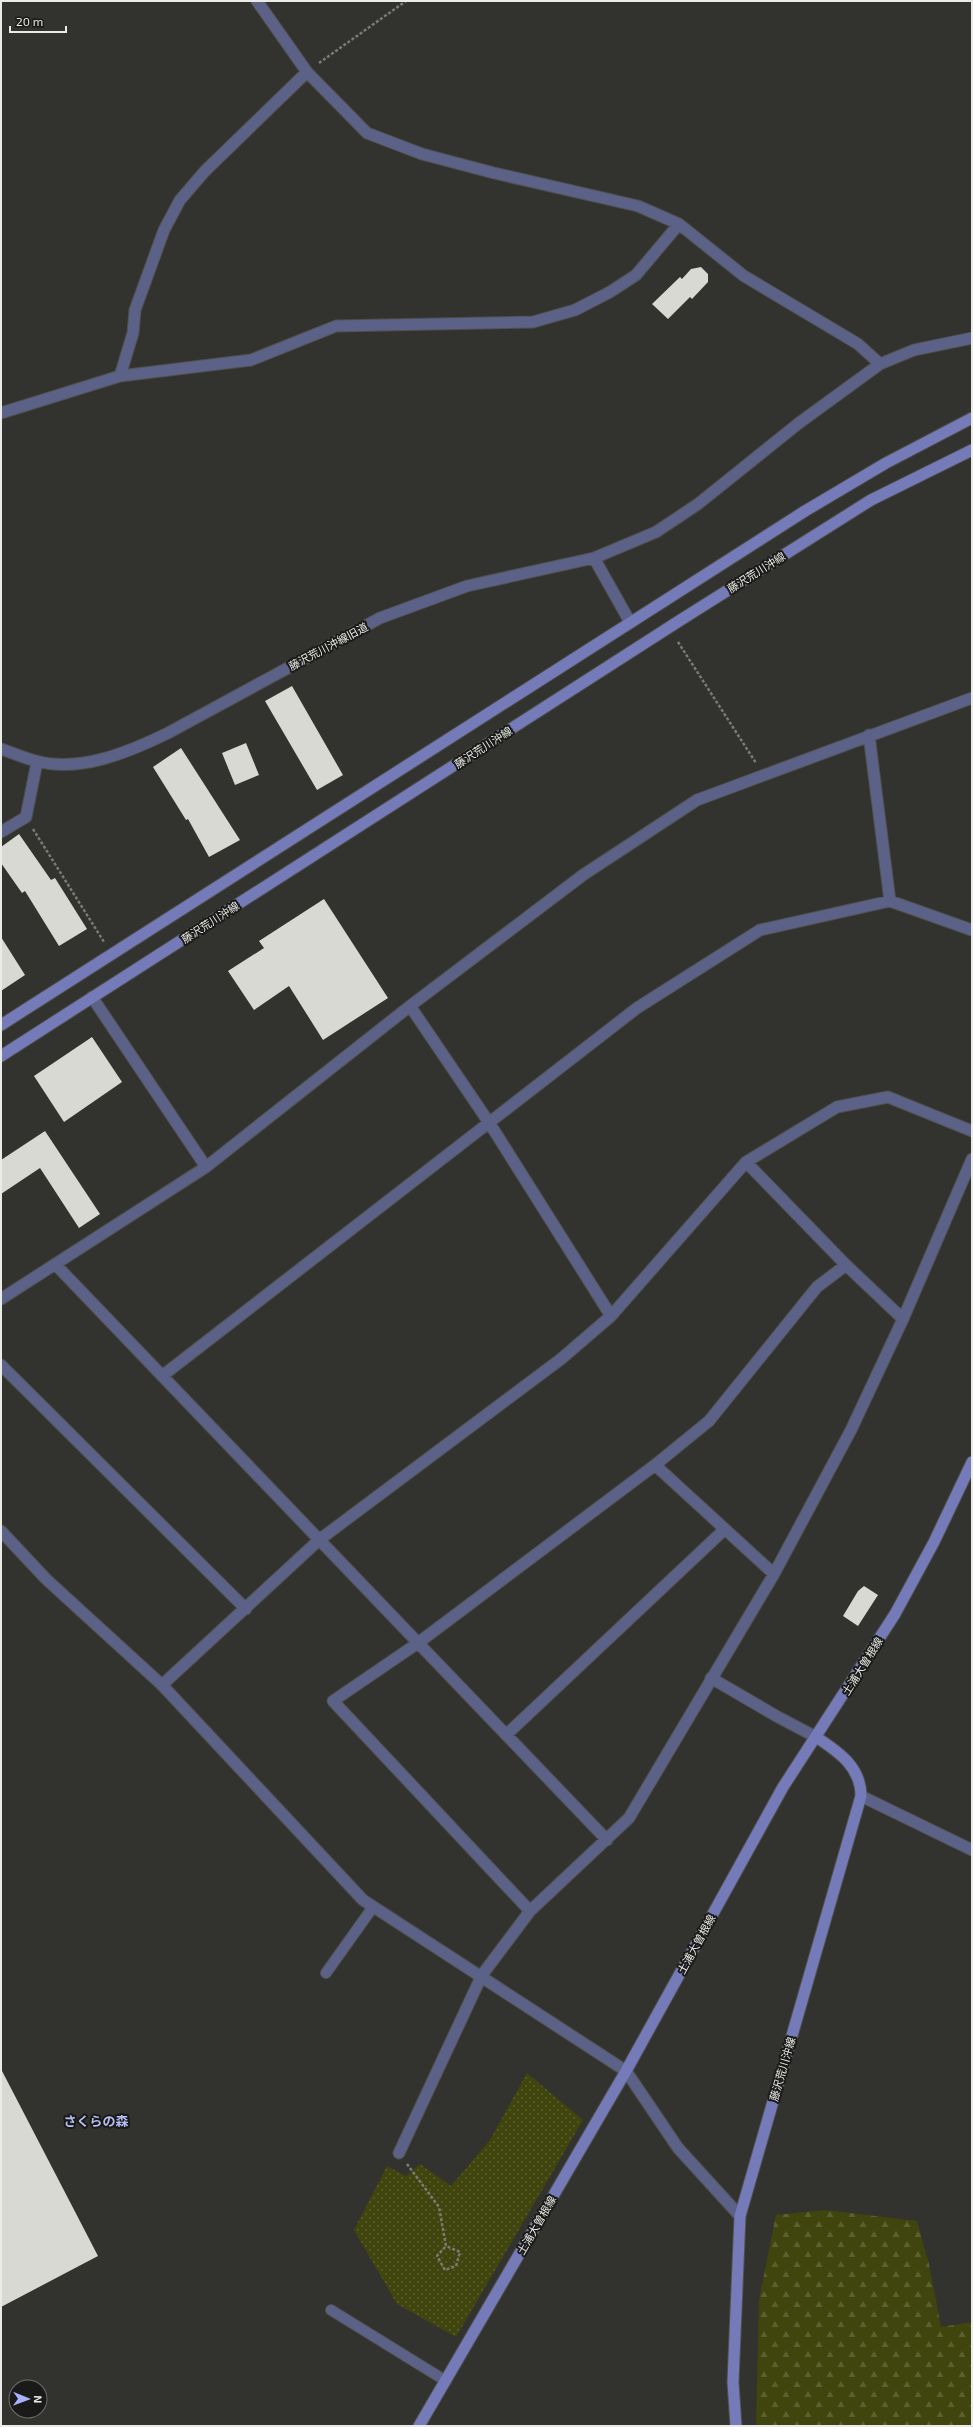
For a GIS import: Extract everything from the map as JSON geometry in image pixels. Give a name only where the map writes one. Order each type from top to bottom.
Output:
[{"type":"main road","points":[[1,1025],[805,511],[886,463],[972,418]]},
{"type":"main road","name":"藤沢荒川沖線","points":[[1,1056],[679,621],[871,500],[972,450]]},
{"type":"main road","name":"土浦大曽根線","points":[[419,2426],[626,2071],[783,1787],[895,1614],[934,1542],[972,1462]]},
{"type":"main road","name":"藤沢荒川沖線","points":[[736,2426],[734,2382],[740,2216],[861,1796],[861,1785],[857,1774],[850,1763],[836,1750],[816,1737]]},
{"type":"street","points":[[257,1],[307,72],[367,133],[422,154],[494,174],[638,206],[679,224],[744,276],[858,344],[880,364]]},
{"type":"street","points":[[120,376],[133,332],[135,310],[164,230],[180,200],[206,171],[307,72]]},
{"type":"street","points":[[1,412],[120,376],[251,360],[336,326],[533,322],[575,310],[610,292],[636,275],[679,224]]},
{"type":"street","name":"藤沢荒川沖線旧道","points":[[1,749],[37,762],[86,762],[134,749],[168,733],[380,618],[467,586],[594,558],[656,532],[698,504],[799,422],[880,364],[914,350],[972,338]]},
{"type":"street","points":[[594,558],[630,622]]},
{"type":"street","points":[[1,1299],[206,1167],[410,1006],[583,876],[697,800],[763,774],[972,698]]},
{"type":"street","points":[[869,735],[890,901]]},
{"type":"street","points":[[1,832],[26,817],[37,762]]},
{"type":"street","points":[[162,1376],[490,1124],[637,1008],[760,930],[890,901],[972,930]]},
{"type":"street","points":[[92,998],[206,1167]]},
{"type":"street","points":[[410,1006],[490,1124],[611,1316]]},
{"type":"street","points":[[162,1685],[319,1540],[555,1363],[611,1316],[746,1162],[837,1107],[888,1097],[972,1131]]},
{"type":"street","points":[[399,2154],[482,1976],[530,1911],[629,1818],[774,1574],[851,1430],[903,1319],[972,1159]]},
{"type":"street","points":[[746,1162],[846,1265],[903,1319]]},
{"type":"street","points":[[55,1264],[607,1840]]},
{"type":"street","points":[[530,1911],[333,1701],[418,1643],[655,1465],[709,1421],[817,1287],[846,1265]]},
{"type":"street","points":[[1,1365],[246,1609]]},
{"type":"street","points":[[655,1465],[774,1574]]},
{"type":"street","points":[[506,1735],[725,1529]]},
{"type":"street","points":[[1,1531],[46,1579],[162,1685],[363,1900],[626,2071],[678,2148],[740,2216]]},
{"type":"street","points":[[711,1678],[816,1737]]},
{"type":"street","points":[[861,1796],[972,1850]]},
{"type":"lane","points":[[326,1973],[373,1907]]},
{"type":"lane","points":[[331,2310],[446,2381]]},
{"type":"path","points":[[307,72],[406,1]]},
{"type":"path","points":[[678,642],[763,774]]},
{"type":"path","points":[[26,817],[112,955]]},
{"type":"path","points":[[399,2154],[439,2207],[446,2246],[438,2256],[445,2270],[456,2266],[460,2252],[446,2246]]},
{"type":"green space","points":[[527,2073],[583,2120],[456,2337],[397,2304],[354,2230],[387,2166],[406,2176],[420,2164],[451,2186],[490,2140]]},
{"type":"green space","points":[[825,2210],[917,2221],[929,2264],[941,2327],[972,2322],[972,2426],[756,2426],[759,2300],[776,2215]]},
{"type":"building","points":[[701,267],[708,274],[708,282],[692,299],[690,297],[668,319],[652,304],[680,277],[682,279],[691,269]]},
{"type":"building","points":[[292,686],[343,775],[317,790],[265,701]]},
{"type":"building","points":[[246,743],[259,775],[235,785],[222,753]]},
{"type":"building","points":[[181,748],[240,840],[209,857],[188,819],[186,820],[153,767]]},
{"type":"building","points":[[19,834],[51,880],[55,878],[87,929],[59,946],[25,891],[22,893],[1,863],[1,847]]},
{"type":"building","points":[[324,899],[388,998],[323,1040],[289,986],[254,1010],[228,971],[264,948],[259,941]]},
{"type":"building","points":[[1,937],[25,975],[1,991]]},
{"type":"building","points":[[92,1037],[122,1082],[64,1122],[34,1076]]},
{"type":"building","points":[[45,1131],[100,1214],[79,1228],[40,1168],[1,1194],[1,1160]]},
{"type":"building","points":[[864,1586],[878,1595],[858,1626],[843,1616],[858,1591]]},
{"type":"building","points":[[1,2069],[98,2256],[1,2307]]},
{"type":"district","name":"さくらの森","points":[[96,2121]]}]
